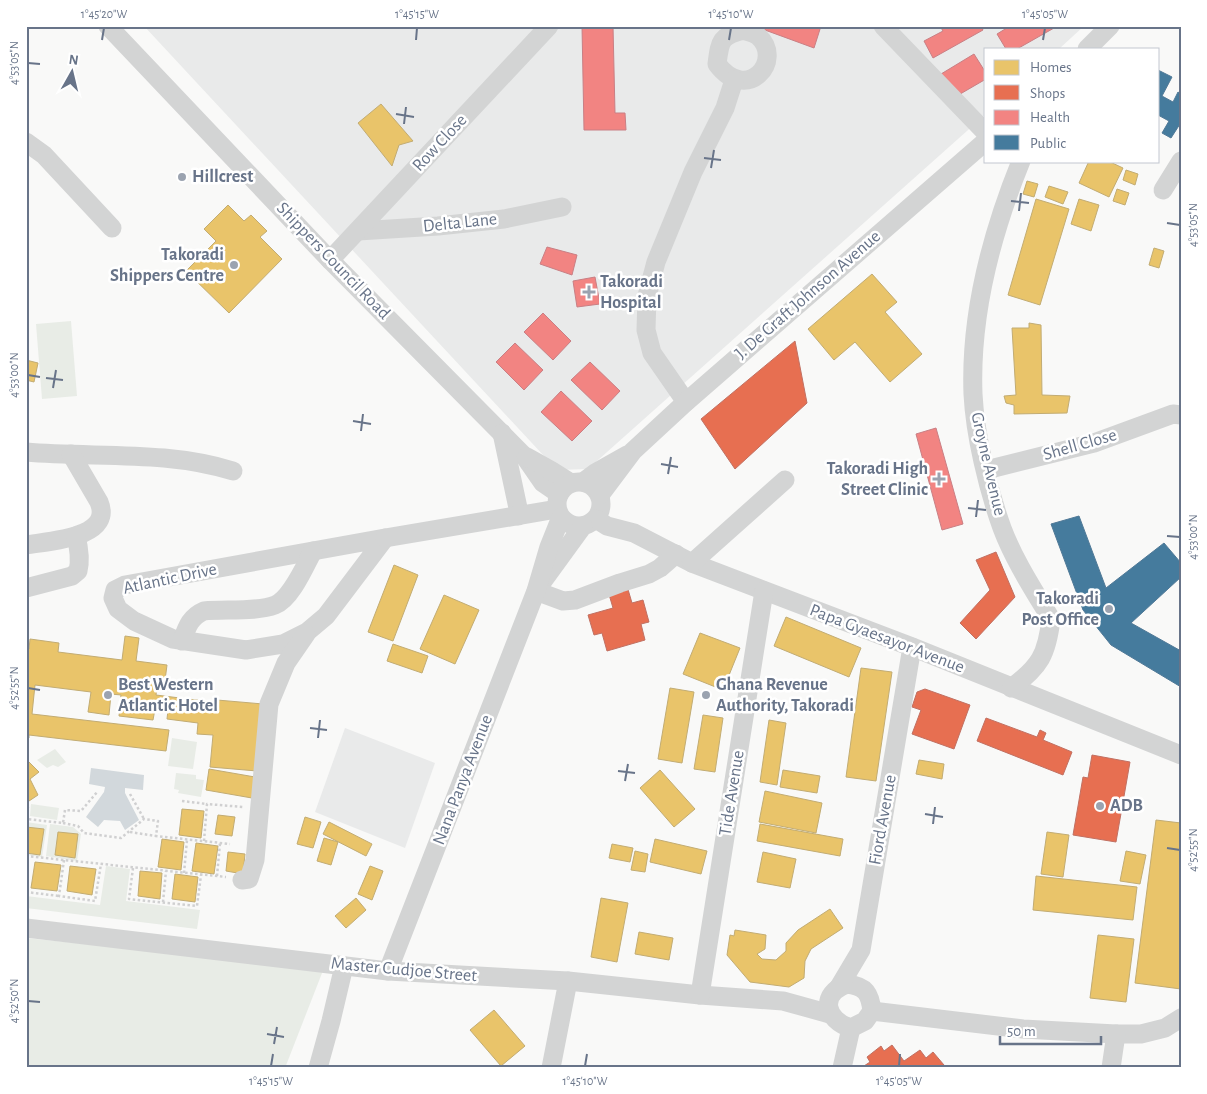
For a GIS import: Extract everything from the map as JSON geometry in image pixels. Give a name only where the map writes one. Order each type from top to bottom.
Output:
[{"type":"street","name":"Shippers Council Road","points":[[108,26],[330,260],[526,457],[552,471],[566,497]]},
{"type":"street","name":"Row Close","points":[[330,260],[549,26]]},
{"type":"street","points":[[883,26],[984,131]]},
{"type":"street","points":[[1087,48],[1110,26]]},
{"type":"street","points":[[686,402],[652,353],[646,330],[647,296],[660,254],[693,172],[725,108],[734,80]]},
{"type":"street","points":[[26,142],[44,155],[112,228]]},
{"type":"street","name":"J. De Graft Johnson Avenue","points":[[566,497],[595,473],[632,452],[686,402],[984,143]]},
{"type":"street","points":[[1163,190],[1181,161]]},
{"type":"street","name":"Groyne Avenue","points":[[1011,688],[1026,677],[1038,664],[1047,641],[1050,619],[1021,570],[1002,528],[977,431],[973,396],[973,361],[982,284],[993,241],[1021,162]]},
{"type":"street","name":"Delta Lane","points":[[358,231],[438,226],[504,219],[562,207]]},
{"type":"street","name":"Shell Close","points":[[986,470],[1094,443],[1178,410]]},
{"type":"street","points":[[502,432],[518,516]]},
{"type":"street","points":[[26,452],[149,456],[215,466],[233,471]]},
{"type":"street","name":"J. De Graft Johnson Avenue","points":[[595,511],[632,452]]},
{"type":"street","points":[[26,545],[76,536],[92,529],[99,523],[103,510],[71,454]]},
{"type":"street","points":[[692,563],[785,480]]},
{"type":"street","points":[[593,486],[595,511],[571,525],[566,497],[593,486]]},
{"type":"street","name":"Atlantic Drive","points":[[386,538],[326,616],[307,632],[283,644],[246,650],[182,640],[157,633],[126,615],[118,609],[113,598],[115,590],[125,585],[386,538],[518,516],[566,497]]},
{"type":"street","name":"Nana Panya Avenue","points":[[388,971],[537,590],[566,497]]},
{"type":"street","name":"Nana Panya Avenue","points":[[537,590],[595,511]]},
{"type":"street","name":"Papa Gyaesayor Avenue","points":[[595,511],[607,526],[634,532],[692,563],[912,647],[1181,755]]},
{"type":"street","points":[[26,588],[72,576],[78,571],[80,552],[76,536]]},
{"type":"street","points":[[182,640],[196,614],[204,611],[262,608],[276,605],[293,587],[313,551]]},
{"type":"street","points":[[537,590],[562,601],[575,600],[649,574],[660,568],[676,554]]},
{"type":"street","name":"Tide Avenue","points":[[700,995],[764,591]]},
{"type":"street","points":[[236,879],[249,879],[255,860],[269,704],[286,663],[307,632]]},
{"type":"street","name":"Fiord Avenue","points":[[836,990],[861,950],[912,647]]},
{"type":"street","name":"Master Cudjoe Street","points":[[26,928],[388,971],[568,981],[700,995],[784,1001],[830,1014]]},
{"type":"street","points":[[842,1068],[852,1028],[865,1021],[872,1011],[871,1000],[864,989],[861,950]]},
{"type":"street","points":[[318,1068],[332,1021],[344,966]]},
{"type":"street","points":[[551,1068],[568,981]]},
{"type":"street","points":[[852,1028],[835,1021],[830,1014],[830,999],[836,990],[847,984],[856,985],[864,989]]},
{"type":"street","name":"Master Cudjoe Street","points":[[784,1001],[836,990]]},
{"type":"street","points":[[872,1011],[1023,1029],[1116,1034],[1141,1034],[1165,1028],[1181,1018]]},
{"type":"street","points":[[1111,1068],[1116,1034]]},
{"type":"path","points":[[63,823],[65,810],[81,811],[98,791]]},
{"type":"path","points":[[130,794],[144,819]]},
{"type":"path","points":[[182,801],[243,807]]},
{"type":"path","points":[[204,841],[207,804]]},
{"type":"path","points":[[28,807],[26,819],[63,823],[78,826],[84,833],[121,838],[144,819]]},
{"type":"path","points":[[144,819],[158,821],[156,836]]},
{"type":"path","points":[[130,832],[230,844]]},
{"type":"path","points":[[184,873],[187,840]]},
{"type":"path","points":[[217,876],[220,843]]},
{"type":"path","points":[[26,863],[27,856],[236,879]]},
{"type":"path","points":[[59,896],[64,860]]},
{"type":"path","points":[[26,892],[95,901],[102,864]]},
{"type":"path","points":[[133,868],[129,899],[197,906],[201,875]]},
{"type":"path","points":[[163,902],[166,871]]},
{"type":"shaded area","name":"Takoradi Hospital","points":[[144,26],[1084,26],[1060,48],[984,48],[984,116],[588,469],[557,470]]},
{"type":"shaded area","points":[[71,321],[77,396],[42,399],[36,324]]},
{"type":"shaded area","points":[[345,728],[435,763],[405,848],[315,812]]},
{"type":"shaded area","points":[[172,738],[197,742],[193,769],[168,766]]},
{"type":"shaded area","points":[[55,749],[66,762],[58,767],[53,765],[47,768],[37,760]]},
{"type":"shaded area","points":[[91,768],[144,775],[143,790],[125,788],[125,793],[139,820],[125,830],[120,821],[104,820],[98,827],[86,817],[104,792],[105,787],[89,784]]},
{"type":"shaded area","points":[[176,773],[196,775],[196,779],[204,780],[201,797],[178,793],[179,790],[174,789]]},
{"type":"shaded area","points":[[31,804],[59,808],[57,820],[30,816]]},
{"type":"shaded area","points":[[26,822],[47,825],[42,857],[26,855]]},
{"type":"shaded area","points":[[50,824],[73,827],[81,834],[77,861],[46,856]]},
{"type":"shaded area","points":[[106,866],[130,869],[126,901],[200,910],[197,929],[26,908],[26,896],[100,905]]},
{"type":"shaded area","points":[[26,938],[324,968],[285,1068],[26,1068]]},
{"type":"building: Homes","points":[[381,104],[413,141],[399,145],[392,166],[358,123]]},
{"type":"building: Homes","points":[[1089,162],[1110,162],[1123,168],[1109,197],[1079,183]]},
{"type":"building: Homes","points":[[1126,170],[1138,174],[1135,185],[1123,180]]},
{"type":"building: Homes","points":[[1027,181],[1038,184],[1034,197],[1023,194]]},
{"type":"building: Homes","points":[[1049,186],[1068,192],[1063,204],[1045,197]]},
{"type":"building: Homes","points":[[1117,189],[1129,193],[1125,205],[1113,201]]},
{"type":"building: Homes","points":[[1036,199],[1069,209],[1040,305],[1008,295]]},
{"type":"building: Homes","points":[[1079,199],[1099,205],[1091,231],[1071,224]]},
{"type":"building: Homes","name":"Takoradi Shippers Centre","points":[[228,205],[244,221],[251,215],[267,231],[260,237],[282,259],[229,313],[186,271],[216,241],[204,229]]},
{"type":"building: Homes","points":[[1154,248],[1164,251],[1159,268],[1149,265]]},
{"type":"building: Homes","points":[[872,274],[897,302],[885,312],[922,354],[890,382],[855,342],[834,360],[808,329]]},
{"type":"building: Homes","points":[[1029,323],[1041,325],[1042,395],[1070,396],[1067,413],[1014,414],[1014,405],[1006,403],[1004,396],[1016,395],[1012,328],[1029,328]]},
{"type":"building: Homes","points":[[26,360],[38,363],[34,382],[26,380]]},
{"type":"building: Homes","points":[[394,565],[418,575],[393,641],[368,632]]},
{"type":"building: Homes","points":[[444,595],[479,610],[455,664],[420,649]]},
{"type":"building: Homes","points":[[786,617],[861,648],[849,677],[774,646]]},
{"type":"building: Homes","points":[[700,633],[740,648],[723,690],[683,674]]},
{"type":"building: Homes","points":[[125,636],[139,638],[136,661],[167,665],[164,688],[157,687],[156,695],[204,701],[203,706],[216,707],[217,700],[263,704],[257,771],[210,767],[213,735],[197,734],[198,723],[167,719],[168,710],[155,709],[153,720],[119,716],[121,695],[111,694],[109,715],[88,712],[91,692],[35,685],[32,714],[169,730],[166,751],[29,735],[29,738],[26,738],[26,649],[29,649],[30,639],[59,643],[58,652],[122,660]]},
{"type":"building: Homes","points":[[393,644],[428,656],[422,673],[387,661]]},
{"type":"building: Homes","points":[[861,668],[892,672],[876,781],[846,777]]},
{"type":"building: Homes","points":[[670,688],[694,692],[682,763],[658,759]]},
{"type":"building: Homes","points":[[703,715],[723,718],[715,772],[694,769]]},
{"type":"building: Homes","points":[[769,720],[786,723],[777,785],[760,782]]},
{"type":"building: Homes","points":[[26,759],[39,772],[30,779],[38,795],[26,803]]},
{"type":"building: Homes","points":[[919,760],[944,764],[942,779],[916,774]]},
{"type":"building: Homes","points":[[209,769],[255,777],[252,798],[206,790]]},
{"type":"building: Homes","points":[[660,770],[695,809],[674,827],[640,788]]},
{"type":"building: Homes","points":[[783,770],[820,776],[817,793],[780,787]]},
{"type":"building: Homes","points":[[765,791],[822,803],[816,833],[759,822]]},
{"type":"building: Homes","points":[[182,809],[204,811],[201,838],[179,835]]},
{"type":"building: Homes","points":[[218,815],[235,817],[232,836],[215,834]]},
{"type":"building: Homes","points":[[305,817],[321,822],[313,848],[297,844]]},
{"type":"building: Homes","points":[[1156,820],[1181,823],[1181,989],[1135,983]]},
{"type":"building: Homes","points":[[329,822],[372,844],[366,856],[323,834]]},
{"type":"building: Homes","points":[[760,824],[843,839],[840,856],[757,841]]},
{"type":"building: Homes","points":[[26,827],[44,829],[40,855],[26,853]]},
{"type":"building: Homes","points":[[58,832],[78,834],[75,858],[55,855]]},
{"type":"building: Homes","points":[[1047,832],[1069,835],[1063,877],[1041,874]]},
{"type":"building: Homes","points":[[324,838],[338,842],[331,865],[317,861]]},
{"type":"building: Homes","points":[[162,839],[184,842],[181,870],[158,867]]},
{"type":"building: Homes","points":[[655,839],[707,851],[701,874],[650,862]]},
{"type":"building: Homes","points":[[196,843],[218,846],[214,874],[192,871]]},
{"type":"building: Homes","points":[[612,844],[633,848],[630,862],[609,858]]},
{"type":"building: Homes","points":[[635,851],[648,854],[645,872],[631,870]]},
{"type":"building: Homes","points":[[1126,851],[1146,855],[1140,884],[1120,881]]},
{"type":"building: Homes","points":[[228,852],[245,854],[243,874],[226,871]]},
{"type":"building: Homes","points":[[763,852],[796,859],[790,888],[757,882]]},
{"type":"building: Homes","points":[[35,862],[61,865],[57,891],[31,888]]},
{"type":"building: Homes","points":[[70,866],[96,869],[92,895],[67,891]]},
{"type":"building: Homes","points":[[370,866],[383,871],[372,900],[358,894]]},
{"type":"building: Homes","points":[[140,871],[162,873],[160,899],[138,896]]},
{"type":"building: Homes","points":[[175,874],[198,877],[195,902],[172,899]]},
{"type":"building: Homes","points":[[1036,876],[1137,887],[1133,920],[1033,910]]},
{"type":"building: Homes","points":[[356,898],[366,910],[346,928],[335,916]]},
{"type":"building: Homes","points":[[601,898],[628,903],[617,962],[591,957]]},
{"type":"building: Homes","points":[[830,909],[843,928],[811,949],[805,961],[804,978],[789,987],[750,982],[727,955],[730,935],[734,936],[735,930],[766,935],[765,949],[757,954],[762,959],[776,960],[786,951],[786,943],[798,930]]},
{"type":"building: Homes","points":[[639,932],[673,938],[669,960],[635,954]]},
{"type":"building: Homes","points":[[1098,935],[1134,939],[1126,1002],[1090,998]]},
{"type":"building: Homes","points":[[494,1010],[525,1046],[501,1066],[470,1030]]},
{"type":"building: Shops","points":[[795,341],[807,403],[735,469],[701,419]]},
{"type":"building: Shops","points":[[996,552],[1015,597],[976,639],[960,623],[990,590],[976,560]]},
{"type":"building: Shops","points":[[627,586],[632,603],[643,600],[649,622],[641,624],[645,640],[607,651],[602,633],[594,635],[588,615],[613,608],[608,591]]},
{"type":"building: Shops","points":[[925,689],[970,705],[954,749],[912,734],[921,710],[912,707],[917,692]]},
{"type":"building: Shops","points":[[986,718],[1037,737],[1040,730],[1046,733],[1043,740],[1072,752],[1063,775],[977,741]]},
{"type":"building: Shops","name":"ADB","points":[[1092,755],[1130,762],[1116,842],[1073,835],[1083,777],[1088,778]]},
{"type":"building: Shops","points":[[892,1045],[904,1061],[920,1050],[926,1058],[933,1052],[944,1065],[940,1068],[865,1068],[864,1066],[870,1062],[867,1057],[881,1046],[884,1051]]},
{"type":"building: Health","points":[[582,26],[613,26],[615,113],[625,113],[626,130],[584,130]]},
{"type":"building: Health","points":[[754,26],[821,26],[814,48]]},
{"type":"building: Health","points":[[940,26],[981,26],[983,30],[933,58],[924,41],[943,31]]},
{"type":"building: Health","points":[[1010,26],[1053,26],[1054,28],[1019,48],[1005,48],[997,34]]},
{"type":"building: Health","points":[[974,54],[984,70],[984,80],[955,97],[941,74]]},
{"type":"building: Health","points":[[547,247],[577,255],[572,275],[540,264]]},
{"type":"building: Health","points":[[595,277],[600,304],[577,307],[573,281]]},
{"type":"building: Health","points":[[543,313],[571,341],[553,360],[524,332]]},
{"type":"building: Health","points":[[515,343],[543,370],[524,390],[496,362]]},
{"type":"building: Health","points":[[590,362],[620,391],[602,410],[571,380]]},
{"type":"building: Health","points":[[561,391],[592,421],[572,441],[541,412]]},
{"type":"building: Health","name":"Takoradi High Street Clinic","points":[[936,428],[963,524],[942,530],[916,434]]},
{"type":"building: Public","points":[[1160,71],[1172,77],[1162,96],[1173,102],[1178,92],[1181,94],[1181,124],[1171,138],[1162,133],[1169,121],[1160,116]]},
{"type":"building: Public","points":[[1079,516],[1106,588],[1164,543],[1181,563],[1181,577],[1131,623],[1181,651],[1181,687],[1111,645],[1083,610],[1051,524]]},
{"type":"place","name":"Hillcrest","points":[[182,177]]},
{"type":"place","name":"Takoradi Shippers Centre","points":[[234,265]]},
{"type":"place","name":"Takoradi Hospital","points":[[589,292]]},
{"type":"place","name":"Takoradi High Street Clinic","points":[[939,479]]},
{"type":"place","name":"Takoradi Post Office","points":[[1109,609]]},
{"type":"place","name":"Best Western Atlantic Hotel","points":[[108,695]]},
{"type":"place","name":"Ghana Revenue Authority, Takoradi","points":[[706,695]]},
{"type":"place","name":"ADB","points":[[1100,806]]}]
